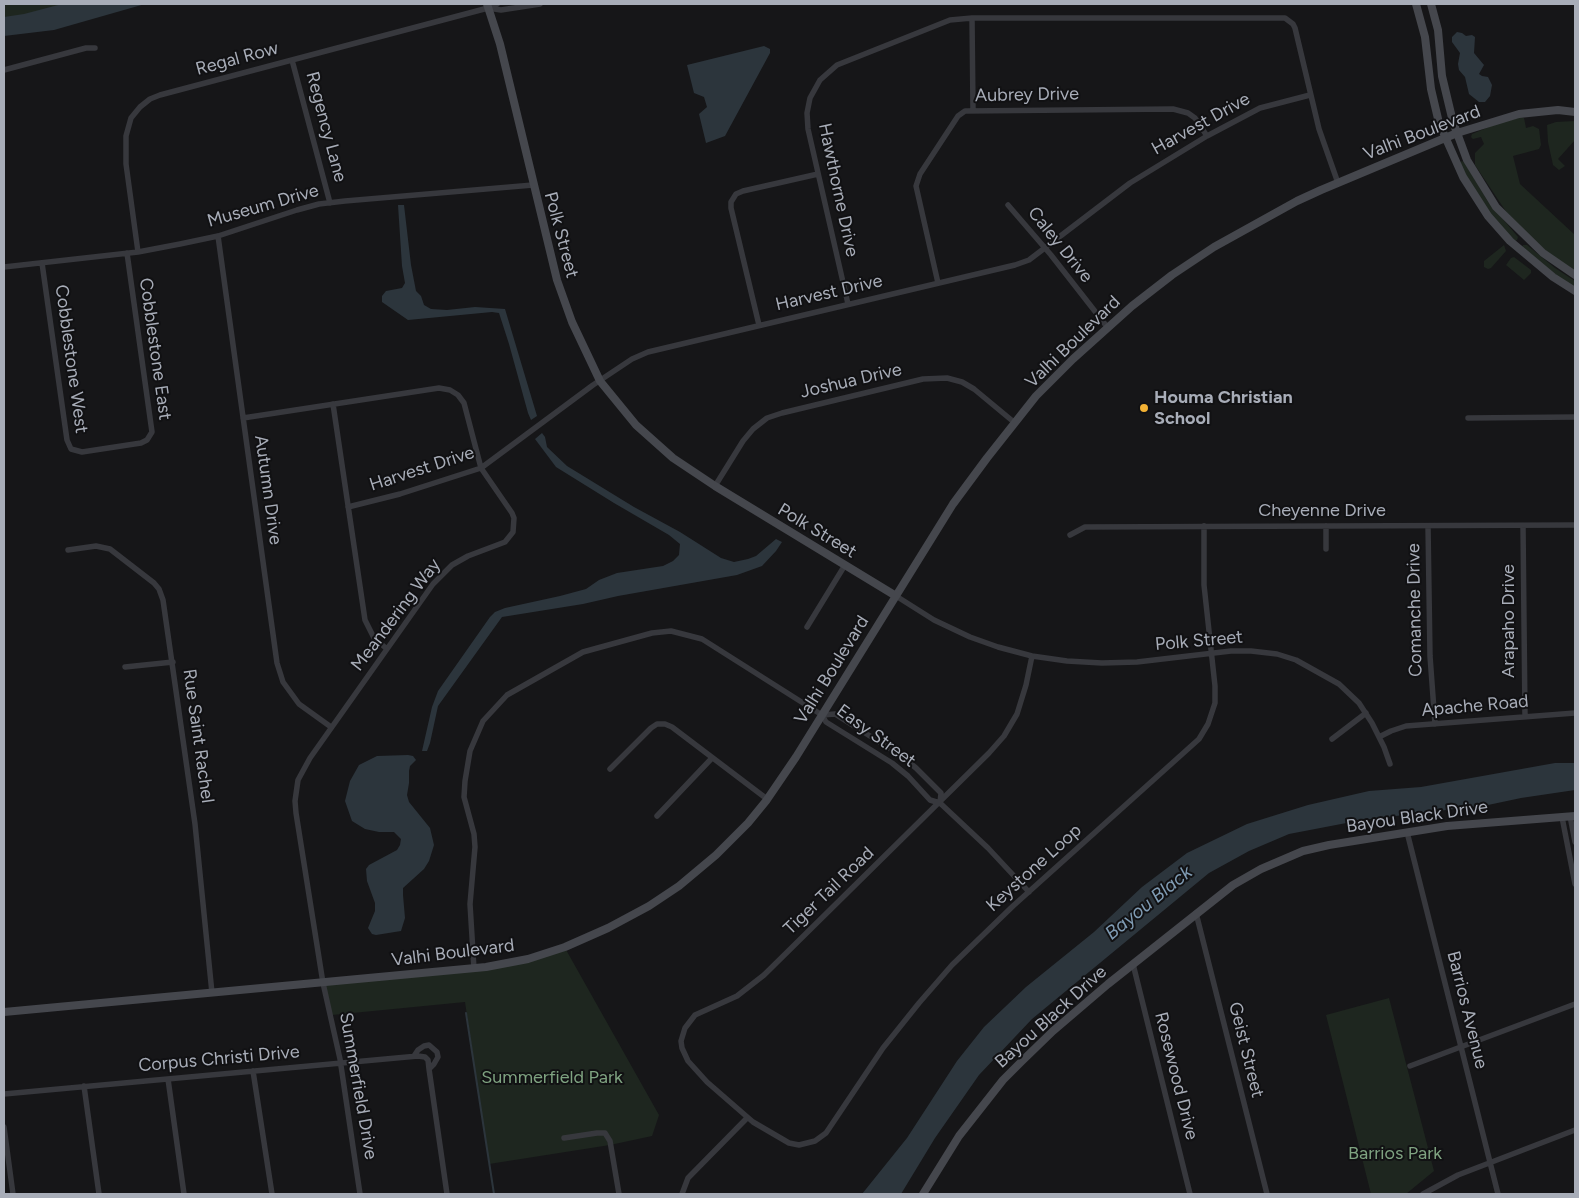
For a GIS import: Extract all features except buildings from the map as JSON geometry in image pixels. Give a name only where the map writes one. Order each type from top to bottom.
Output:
[{"type":"street","points":[[488,6],[497,4]]},
{"type":"street","points":[[488,6],[501,10],[540,4]]},
{"type":"street","points":[[1416,4],[1425,37],[1431,89],[1439,123],[1463,177],[1488,216],[1523,253],[1553,277],[1575,291]]},
{"type":"street","points":[[1431,4],[1438,30],[1442,76],[1457,133],[1467,160],[1496,207],[1543,253],[1575,275]]},
{"type":"street","name":"Regal Row","points":[[138,252],[126,164],[126,136],[131,118],[150,99],[488,6]]},
{"type":"street","name":"Polk Street","points":[[488,6],[500,44],[526,147],[533,185],[557,280],[572,322],[600,381],[616,402],[653,441],[673,458],[715,486],[934,620],[970,637],[998,647],[1032,656],[1102,663],[1138,662],[1231,651],[1277,654],[1296,660],[1339,684],[1359,703],[1379,737],[1390,764]]},
{"type":"street","points":[[972,18],[973,110]]},
{"type":"street","name":"Hawthorne Drive","points":[[848,304],[808,129],[807,113],[813,91],[825,74],[837,65],[943,22],[972,18],[1285,18],[1295,28],[1319,129],[1338,182]]},
{"type":"street","points":[[4,70],[86,48],[95,48]]},
{"type":"street","name":"Regency Lane","points":[[292,60],[330,203]]},
{"type":"street","name":"Harvest Drive","points":[[348,507],[400,494],[481,468],[600,381],[632,359],[648,352],[1022,263],[1036,256],[1130,183],[1207,136],[1260,108],[1310,95]]},
{"type":"street","name":"Aubrey Drive","points":[[938,283],[916,186],[920,174],[958,116],[965,111],[1173,109],[1188,113],[1195,118],[1207,136]]},
{"type":"street","name":"Valhi Boulevard","points":[[4,1012],[474,968],[528,959],[565,947],[608,928],[649,906],[679,886],[716,854],[748,823],[767,800],[796,757],[953,504],[1036,396],[1108,328],[1159,286],[1214,247],[1298,201],[1338,182],[1457,133],[1519,114],[1558,110],[1575,112]]},
{"type":"street","points":[[760,325],[731,202],[736,194],[743,191],[818,174]]},
{"type":"street","name":"Museum Drive","points":[[4,267],[138,252],[218,236],[297,210],[330,203],[533,185]]},
{"type":"street","name":"Caley Drive","points":[[1008,205],[1108,328]]},
{"type":"street","name":"Autumn Drive","points":[[218,236],[279,673],[299,704],[331,727]]},
{"type":"street","name":"Cobblestone East","points":[[110,447],[144,442],[152,432],[127,253]]},
{"type":"street","name":"Cobblestone West","points":[[42,262],[69,446],[75,451],[82,452],[110,447]]},
{"type":"street","name":"Joshua Drive","points":[[715,486],[743,440],[767,418],[924,379],[947,378],[962,382],[974,389],[1014,423]]},
{"type":"street","name":"Meandering Way","points":[[243,418],[439,388],[450,390],[458,394],[464,403],[481,468],[512,512],[515,525],[510,537],[499,545],[468,556],[452,565],[433,584],[331,727],[304,767],[298,780],[296,813],[323,983]]},
{"type":"street","points":[[333,404],[366,620],[374,638],[387,649]]},
{"type":"street","points":[[1468,418],[1575,417]]},
{"type":"street","name":"Cheyenne Drive","points":[[1070,535],[1085,527],[1575,525]]},
{"type":"street","name":"Keystone Loop","points":[[747,1118],[789,1143],[799,1145],[818,1140],[826,1132],[883,1048],[919,1003],[970,947],[1199,740],[1208,724],[1215,703],[1212,654],[1204,586],[1204,526]]},
{"type":"street","points":[[1326,526],[1326,549]]},
{"type":"street","name":"Comanche Drive","points":[[1428,526],[1430,656],[1435,724]]},
{"type":"street","name":"Arapaho Drive","points":[[1523,526],[1525,717]]},
{"type":"street","name":"Rue Saint Rachel","points":[[68,550],[96,546],[110,549],[154,583],[159,589],[163,600],[195,824],[212,993]]},
{"type":"street","points":[[807,627],[844,565]]},
{"type":"street","points":[[474,968],[470,904],[475,847],[474,834],[464,797],[465,781],[470,751],[475,736],[483,721],[507,695],[583,652],[652,633],[671,631],[702,639],[822,715]]},
{"type":"street","name":"Tiger Tail Road","points":[[747,1118],[688,1061],[681,1041],[688,1023],[696,1015],[737,996],[758,980],[989,753],[1004,736],[1017,714],[1032,656]]},
{"type":"street","points":[[125,667],[173,662]]},
{"type":"street","name":"Apache Road","points":[[1379,737],[1398,728],[1575,712]]},
{"type":"street","points":[[1332,738],[1366,713]]},
{"type":"street","name":"Easy Street","points":[[940,802],[940,793],[936,788],[916,768],[892,749],[835,714],[822,715],[826,722],[885,758],[908,776],[930,800],[940,802],[988,848],[1029,892]]},
{"type":"street","points":[[610,769],[651,728],[658,724],[665,724],[672,726],[767,800]]},
{"type":"street","points":[[885,758],[892,749]]},
{"type":"street","points":[[657,816],[712,758]]},
{"type":"street","points":[[1569,816],[1575,842]]},
{"type":"street","points":[[1569,816],[1575,884]]},
{"type":"street","name":"Bayou Black Drive","points":[[923,1194],[959,1136],[1004,1080],[1053,1031],[1133,964],[1233,885],[1261,869],[1303,851],[1329,845],[1447,826],[1569,816]]},
{"type":"street","name":"Barrios Avenue","points":[[1407,832],[1498,1194]]},
{"type":"street","name":"Geist Street","points":[[1196,914],[1267,1194]]},
{"type":"street","name":"Rosewood Drive","points":[[1133,964],[1190,1194]]},
{"type":"street","name":"Summerfield Drive","points":[[323,983],[341,1063],[360,1194]]},
{"type":"street","points":[[1410,1066],[1575,1004]]},
{"type":"street","name":"Corpus Christi Drive","points":[[4,1094],[414,1056],[418,1050],[430,1045],[434,1048],[438,1057],[429,1069]]},
{"type":"street","points":[[414,1056],[425,1057],[428,1060],[447,1194]]},
{"type":"street","points":[[253,1071],[272,1194]]},
{"type":"street","points":[[168,1079],[184,1194]]},
{"type":"street","points":[[84,1086],[99,1194]]},
{"type":"street","points":[[682,1194],[688,1178],[747,1118]]},
{"type":"street","points":[[4,1127],[13,1194]]},
{"type":"street","points":[[1423,1194],[1450,1179],[1575,1130]]},
{"type":"street","points":[[564,1138],[605,1133],[610,1141],[619,1194]]},
{"type":"green space","points":[[4,4],[76,4],[4,19]]},
{"type":"green space","points":[[1524,118],[1526,128],[1533,126],[1539,129],[1541,145],[1539,149],[1513,156],[1520,184],[1575,235],[1575,272],[1532,239],[1507,213],[1475,165],[1475,153],[1484,144],[1481,137],[1473,139],[1471,137],[1472,134],[1496,124]]},
{"type":"green space","points":[[1575,121],[1575,140],[1558,159],[1565,166],[1559,170],[1553,165],[1548,142],[1547,125],[1556,122]]},
{"type":"green space","points":[[1462,161],[1487,200],[1518,237],[1517,240],[1514,242],[1488,213],[1459,164]]},
{"type":"green space","points":[[1504,245],[1506,251],[1491,268],[1484,267],[1484,261]]},
{"type":"green space","points":[[1527,245],[1555,268],[1575,281],[1575,289],[1522,247]]},
{"type":"green space","points":[[1514,257],[1531,270],[1531,273],[1524,280],[1506,265]]},
{"type":"green space","name":"Summerfield Park","points":[[565,948],[659,1115],[652,1136],[610,1145],[489,1164],[465,1002],[332,1015],[324,984],[460,970]]},
{"type":"green space","name":"Barrios Park","points":[[1389,998],[1434,1171],[1406,1194],[1371,1194],[1326,1015]]},
{"type":"water","points":[[62,4],[145,4],[54,30],[4,36],[4,17]]},
{"type":"water","points":[[1457,32],[1475,37],[1474,53],[1484,65],[1479,74],[1488,77],[1492,85],[1490,96],[1485,102],[1479,102],[1469,94],[1465,77],[1459,70],[1460,53],[1452,42],[1452,37]]},
{"type":"water","points":[[764,46],[770,49],[770,53],[725,136],[706,143],[699,114],[707,107],[704,97],[694,93],[687,65]]},
{"type":"water","points":[[398,205],[404,205],[416,291],[421,296],[424,305],[431,309],[447,310],[475,307],[505,309],[537,416],[531,420],[499,313],[492,312],[408,320],[382,302],[382,296],[386,291],[402,288],[405,283]]},
{"type":"water","points":[[542,433],[547,447],[567,466],[721,558],[734,562],[748,559],[756,556],[776,539],[782,542],[762,566],[737,575],[502,617],[438,706],[430,743],[427,751],[422,751],[432,707],[438,691],[495,612],[586,589],[599,580],[617,573],[663,566],[673,561],[679,555],[680,544],[669,535],[556,467],[535,439]]},
{"type":"water","points":[[377,756],[413,756],[416,760],[410,766],[409,771],[407,795],[409,802],[430,828],[434,845],[429,861],[424,869],[403,888],[405,918],[401,931],[376,935],[372,934],[368,928],[375,911],[375,903],[367,881],[366,869],[369,865],[397,850],[401,839],[394,832],[379,832],[365,829],[352,821],[345,801],[350,781],[359,765]]},
{"type":"water","name":"Bayou Black","points":[[1555,763],[1575,763],[1575,790],[1488,805],[1362,820],[1289,834],[1249,851],[1209,873],[1032,1019],[979,1075],[935,1138],[901,1194],[862,1194],[907,1138],[957,1061],[984,1027],[1026,987],[1094,932],[1142,887],[1187,853],[1247,824],[1308,805],[1369,791],[1421,787]]},
{"type":"waterway","points":[[466,1013],[494,1194]]},
{"type":"place","name":"Houma Christian School","points":[[1144,408]]}]
